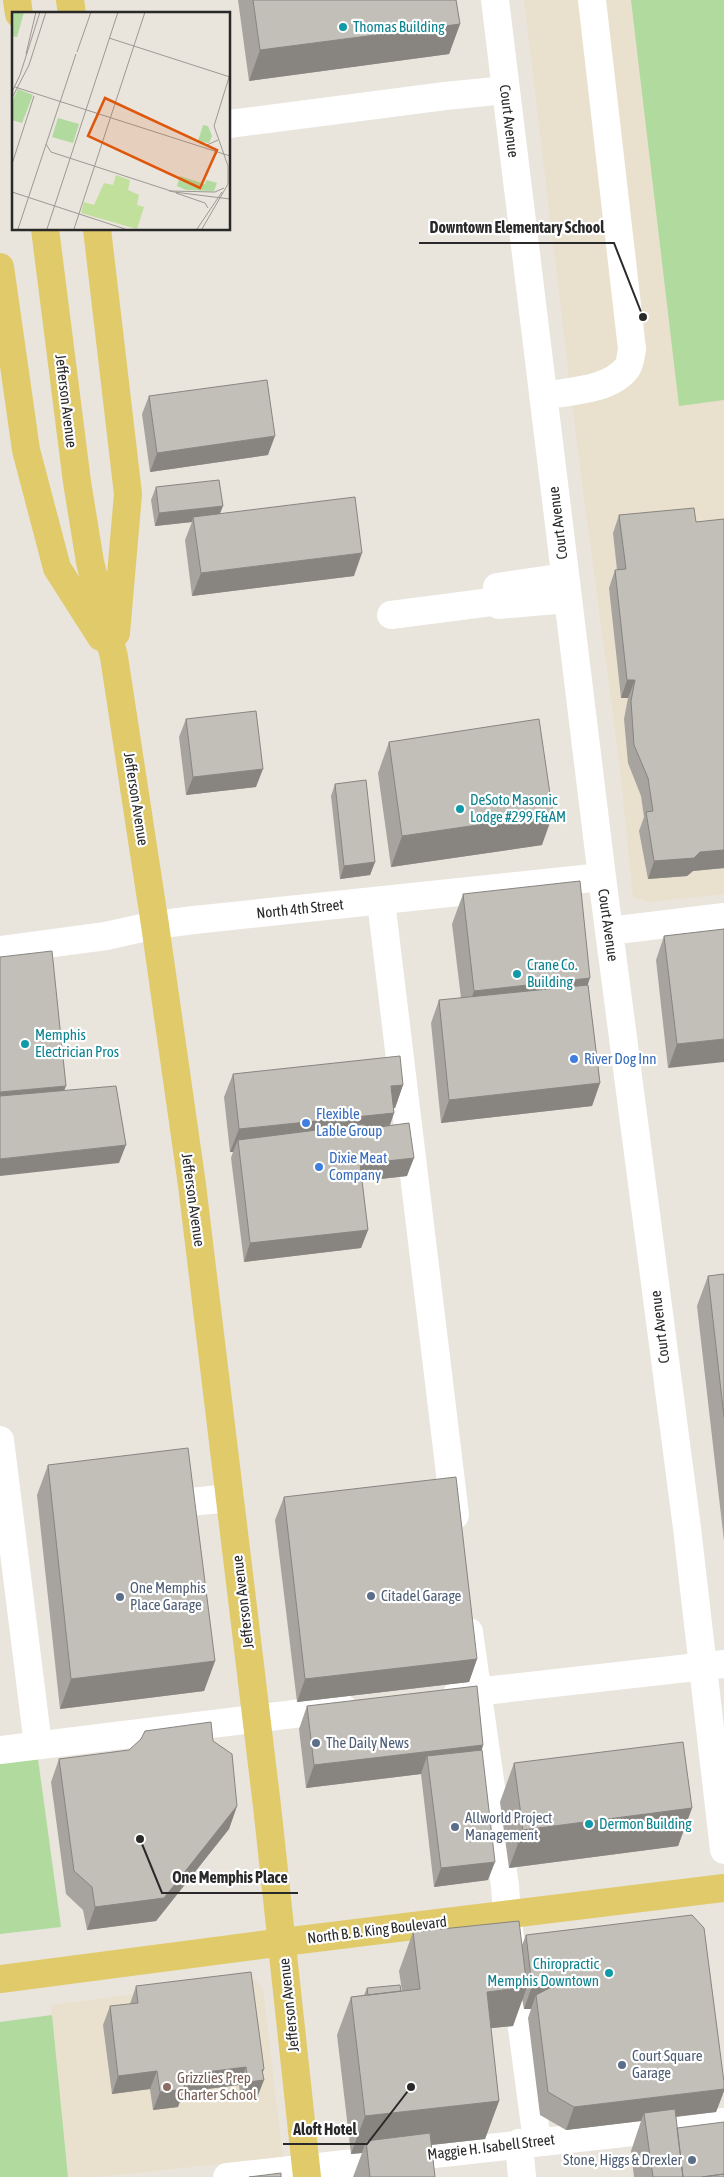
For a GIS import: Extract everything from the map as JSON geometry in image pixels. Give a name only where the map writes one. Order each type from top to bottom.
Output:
[{"type":"main road","name":"Jefferson Avenue","points":[[45,230],[76,482],[90,562],[114,657],[192,1185],[283,1942],[307,2173]]},
{"type":"main road","points":[[97,230],[128,494],[114,657]]},
{"type":"main road","points":[[0,267],[8,386],[57,568],[114,657]]},
{"type":"main road","name":"North B. B. King Boulevard","points":[[0,1979],[724,1888]]},
{"type":"street","name":"Court Avenue","points":[[495,0],[602,877],[687,1528],[714,1666],[724,1850]]},
{"type":"street","points":[[543,396],[595,386],[616,378],[628,367],[632,350],[592,0]]},
{"type":"street","points":[[230,124],[506,90]]},
{"type":"street","points":[[391,615],[566,588]]},
{"type":"street","name":"North 4th Street","points":[[0,950],[106,936],[155,925],[602,877]]},
{"type":"street","points":[[381,901],[458,1539]]},
{"type":"street","points":[[609,931],[724,917]]},
{"type":"street","points":[[0,1440],[38,1744]]},
{"type":"street","points":[[180,1503],[230,1498]]},
{"type":"street","points":[[466,1608],[476,1692],[505,1886],[528,2142],[522,2177]]},
{"type":"street","points":[[428,1698],[714,1666]]},
{"type":"street","points":[[0,1750],[371,1705]]},
{"type":"street","name":"Maggie H. Isabell Street","points":[[228,2177],[307,2173],[528,2142],[724,2122]]},
{"type":"shaded area","points":[[524,0],[724,0],[724,894],[649,902],[633,897],[620,768],[578,452]]},
{"type":"shaded area","name":"Grizzlies Prep Charter School","points":[[256,1980],[263,1990],[283,2157],[99,2177],[68,2177],[51,2005]]},
{"type":"green space","points":[[631,0],[724,0],[724,400],[679,406]]},
{"type":"green space","points":[[38,1759],[61,1927],[0,1934],[0,1763]]},
{"type":"green space","points":[[52,2015],[68,2177],[0,2177],[0,2022]]},
{"type":"building","points":[[253,0],[456,0],[460,24],[260,50]]},
{"type":"building","points":[[267,380],[275,436],[157,453],[149,396]]},
{"type":"building","points":[[219,480],[223,506],[159,513],[156,487]]},
{"type":"building","points":[[355,497],[362,553],[201,573],[193,517]]},
{"type":"building","points":[[694,508],[696,522],[724,519],[724,850],[700,852],[694,858],[654,861],[646,812],[653,811],[648,778],[634,745],[631,701],[635,680],[627,680],[615,570],[626,569],[619,515]]},
{"type":"building","points":[[256,711],[263,769],[193,777],[186,719]]},
{"type":"building","name":"DeSoto Masonic Lodge #299 F&AM","points":[[539,719],[553,814],[402,836],[389,742]]},
{"type":"building","points":[[366,780],[375,862],[344,866],[335,784]]},
{"type":"building","name":"Crane Co. Building","points":[[580,881],[590,978],[474,991],[463,894]]},
{"type":"building","points":[[724,929],[724,1039],[677,1044],[664,936]]},
{"type":"building","name":"Memphis Electrician Pros","points":[[52,951],[66,1086],[0,1092],[0,957]]},
{"type":"building","points":[[588,985],[600,1083],[449,1100],[439,1000]]},
{"type":"building","points":[[400,1056],[403,1085],[391,1086],[394,1113],[239,1129],[233,1074]]},
{"type":"building","points":[[116,1086],[126,1145],[0,1159],[0,1096]]},
{"type":"building","points":[[409,1123],[414,1158],[360,1164],[368,1230],[250,1243],[238,1140],[364,1124],[364,1129]]},
{"type":"building","points":[[724,1274],[724,1417],[708,1276]]},
{"type":"building","name":"One Memphis Place Garage","points":[[188,1448],[215,1661],[71,1679],[48,1465]]},
{"type":"building","name":"Citadel Garage","points":[[456,1477],[477,1659],[305,1679],[284,1497]]},
{"type":"building","points":[[477,1686],[483,1745],[314,1765],[307,1706]]},
{"type":"building","points":[[211,1722],[213,1741],[232,1754],[237,1806],[164,1898],[95,1907],[92,1887],[74,1871],[59,1759],[129,1750],[141,1739],[145,1731]]},
{"type":"building","points":[[683,1742],[692,1808],[523,1830],[514,1763]]},
{"type":"building","name":"Allworld Project Management","points":[[482,1750],[495,1862],[441,1868],[427,1756]]},
{"type":"building","points":[[692,1915],[704,1928],[724,2089],[574,2107],[548,2092],[536,1995],[557,1984],[532,1986],[526,1935]]},
{"type":"building","points":[[519,1921],[527,1987],[487,1992],[499,2101],[365,2116],[351,1997],[420,1989],[413,1932]]},
{"type":"building","points":[[251,1972],[264,2080],[248,2082],[246,2067],[183,2075],[185,2089],[160,2092],[157,2071],[118,2076],[110,2006],[138,2003],[136,1986]]},
{"type":"building","points":[[400,1985],[401,1991],[368,1995],[367,1988]]},
{"type":"building","points":[[675,2109],[683,2177],[653,2177],[644,2113]]},
{"type":"building","name":"Stone, Higgs & Drexler","points":[[724,2122],[724,2174],[683,2177],[677,2128]]},
{"type":"building","points":[[430,2133],[435,2177],[370,2177],[366,2141]]},
{"type":"building","points":[[281,2173],[281,2177],[249,2177]]},
{"type":"building","points":[[724,2174],[724,2177],[702,2177]]},
{"type":"place","name":"Thomas Building","points":[[343,27]]},
{"type":"place","name":"Downtown Elementary School","points":[[643,317]]},
{"type":"place","name":"DeSoto Masonic Lodge #299 F&AM","points":[[460,809]]},
{"type":"place","name":"Crane Co. Building","points":[[517,974]]},
{"type":"place","name":"Memphis Electrician Pros","points":[[25,1044]]},
{"type":"place","name":"River Dog Inn","points":[[574,1059]]},
{"type":"place","name":"Flexible Lable Group","points":[[306,1123]]},
{"type":"place","name":"Dixie Meat Company","points":[[319,1167]]},
{"type":"place","name":"Citadel Garage","points":[[371,1596]]},
{"type":"place","name":"One Memphis Place Garage","points":[[120,1597]]},
{"type":"place","name":"The Daily News","points":[[316,1743]]},
{"type":"place","name":"Dermon Building","points":[[589,1824]]},
{"type":"place","name":"Allworld Project Management","points":[[455,1827]]},
{"type":"place","name":"One Memphis Place","points":[[140,1839]]},
{"type":"place","name":"Chiropractic Memphis Downtown","points":[[609,1973]]},
{"type":"place","name":"Court Square Garage","points":[[622,2065]]},
{"type":"place","name":"Grizzlies Prep Charter School","points":[[167,2087]]},
{"type":"place","name":"Aloft Hotel","points":[[411,2087]]},
{"type":"place","name":"Stone, Higgs & Drexler","points":[[692,2160]]}]
